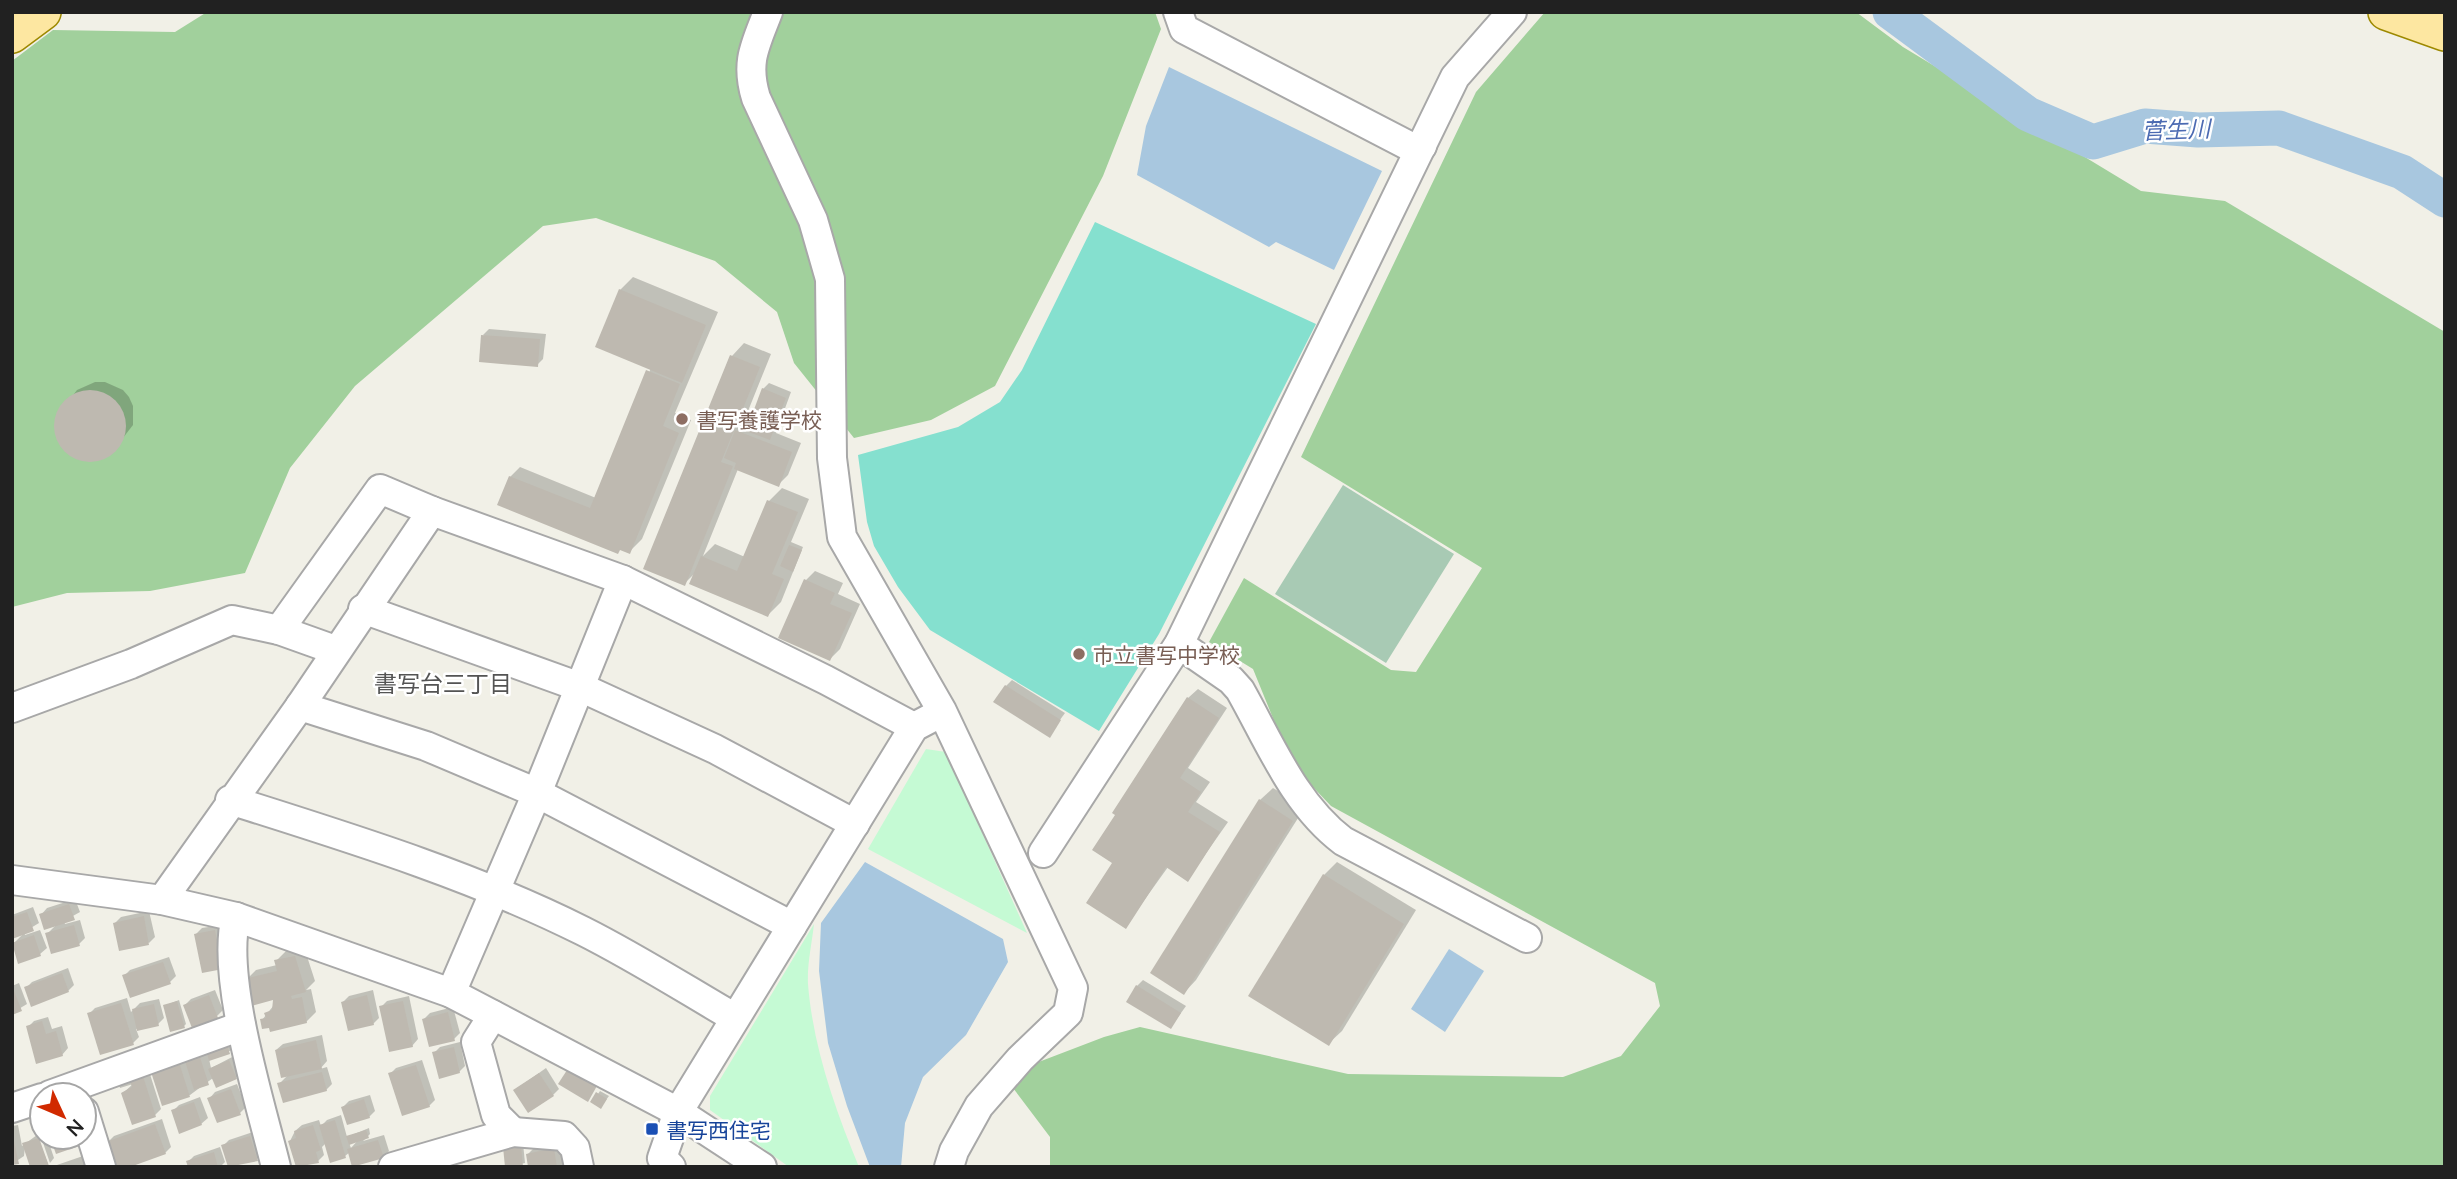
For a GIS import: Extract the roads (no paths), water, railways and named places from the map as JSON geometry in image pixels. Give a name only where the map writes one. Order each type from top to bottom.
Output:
[{"type":"main road","points":[[12,35],[43,12]]},
{"type":"main road","points":[[2386,12],[2445,33]]},
{"type":"street","points":[[768,12],[750,60],[750,79],[813,220],[830,279],[832,458],[842,537],[942,711],[1073,988],[1068,1013],[1020,1059],[979,1106],[954,1151],[949,1167]]},
{"type":"street","points":[[1178,12],[1184,29],[1415,149],[1422,146]]},
{"type":"street","points":[[1043,853],[1179,644],[1455,78],[1512,12]]},
{"type":"street","points":[[279,630],[380,488],[432,510],[623,580],[814,674],[914,727]]},
{"type":"street","points":[[162,900],[230,800],[299,706],[432,510]]},
{"type":"street","points":[[451,993],[537,793],[623,580]]},
{"type":"street","points":[[363,609],[580,687],[715,749],[855,824]]},
{"type":"street","points":[[12,708],[131,664],[232,620],[279,630],[335,650]]},
{"type":"street","points":[[1179,644],[1231,680],[1240,690],[1301,800],[1322,825],[1343,841],[1527,938]]},
{"type":"street","points":[[299,706],[426,746],[537,793],[792,926]]},
{"type":"street","points":[[671,1167],[663,1158],[678,1112],[914,727],[942,711]]},
{"type":"street","points":[[230,800],[378,847],[495,891],[584,931],[735,1018]]},
{"type":"street","points":[[12,880],[162,900],[236,917],[451,993],[678,1112],[752,1163]]},
{"type":"street","points":[[236,917],[231,934],[241,1026],[276,1167]]},
{"type":"street","points":[[493,1015],[476,1042],[496,1115],[513,1132]]},
{"type":"street","points":[[98,1086],[241,1026]]},
{"type":"street","points":[[393,1167],[476,1155],[513,1132],[564,1136],[575,1147],[579,1167]]},
{"type":"waterway","name":"菅生川","points":[[1890,12],[2028,114],[2093,142],[2145,126],[2198,130],[2279,128],[2402,172],[2445,200]]},
{"type":"place","name":"書写養護学校","points":[[682,419]]},
{"type":"place","name":"市立書写中学校","points":[[1079,654]]},
{"type":"place","name":"書写西住宅","points":[[652,1129]]},
{"type":"district","name":"書写台三丁目","points":[[443,683]]}]
